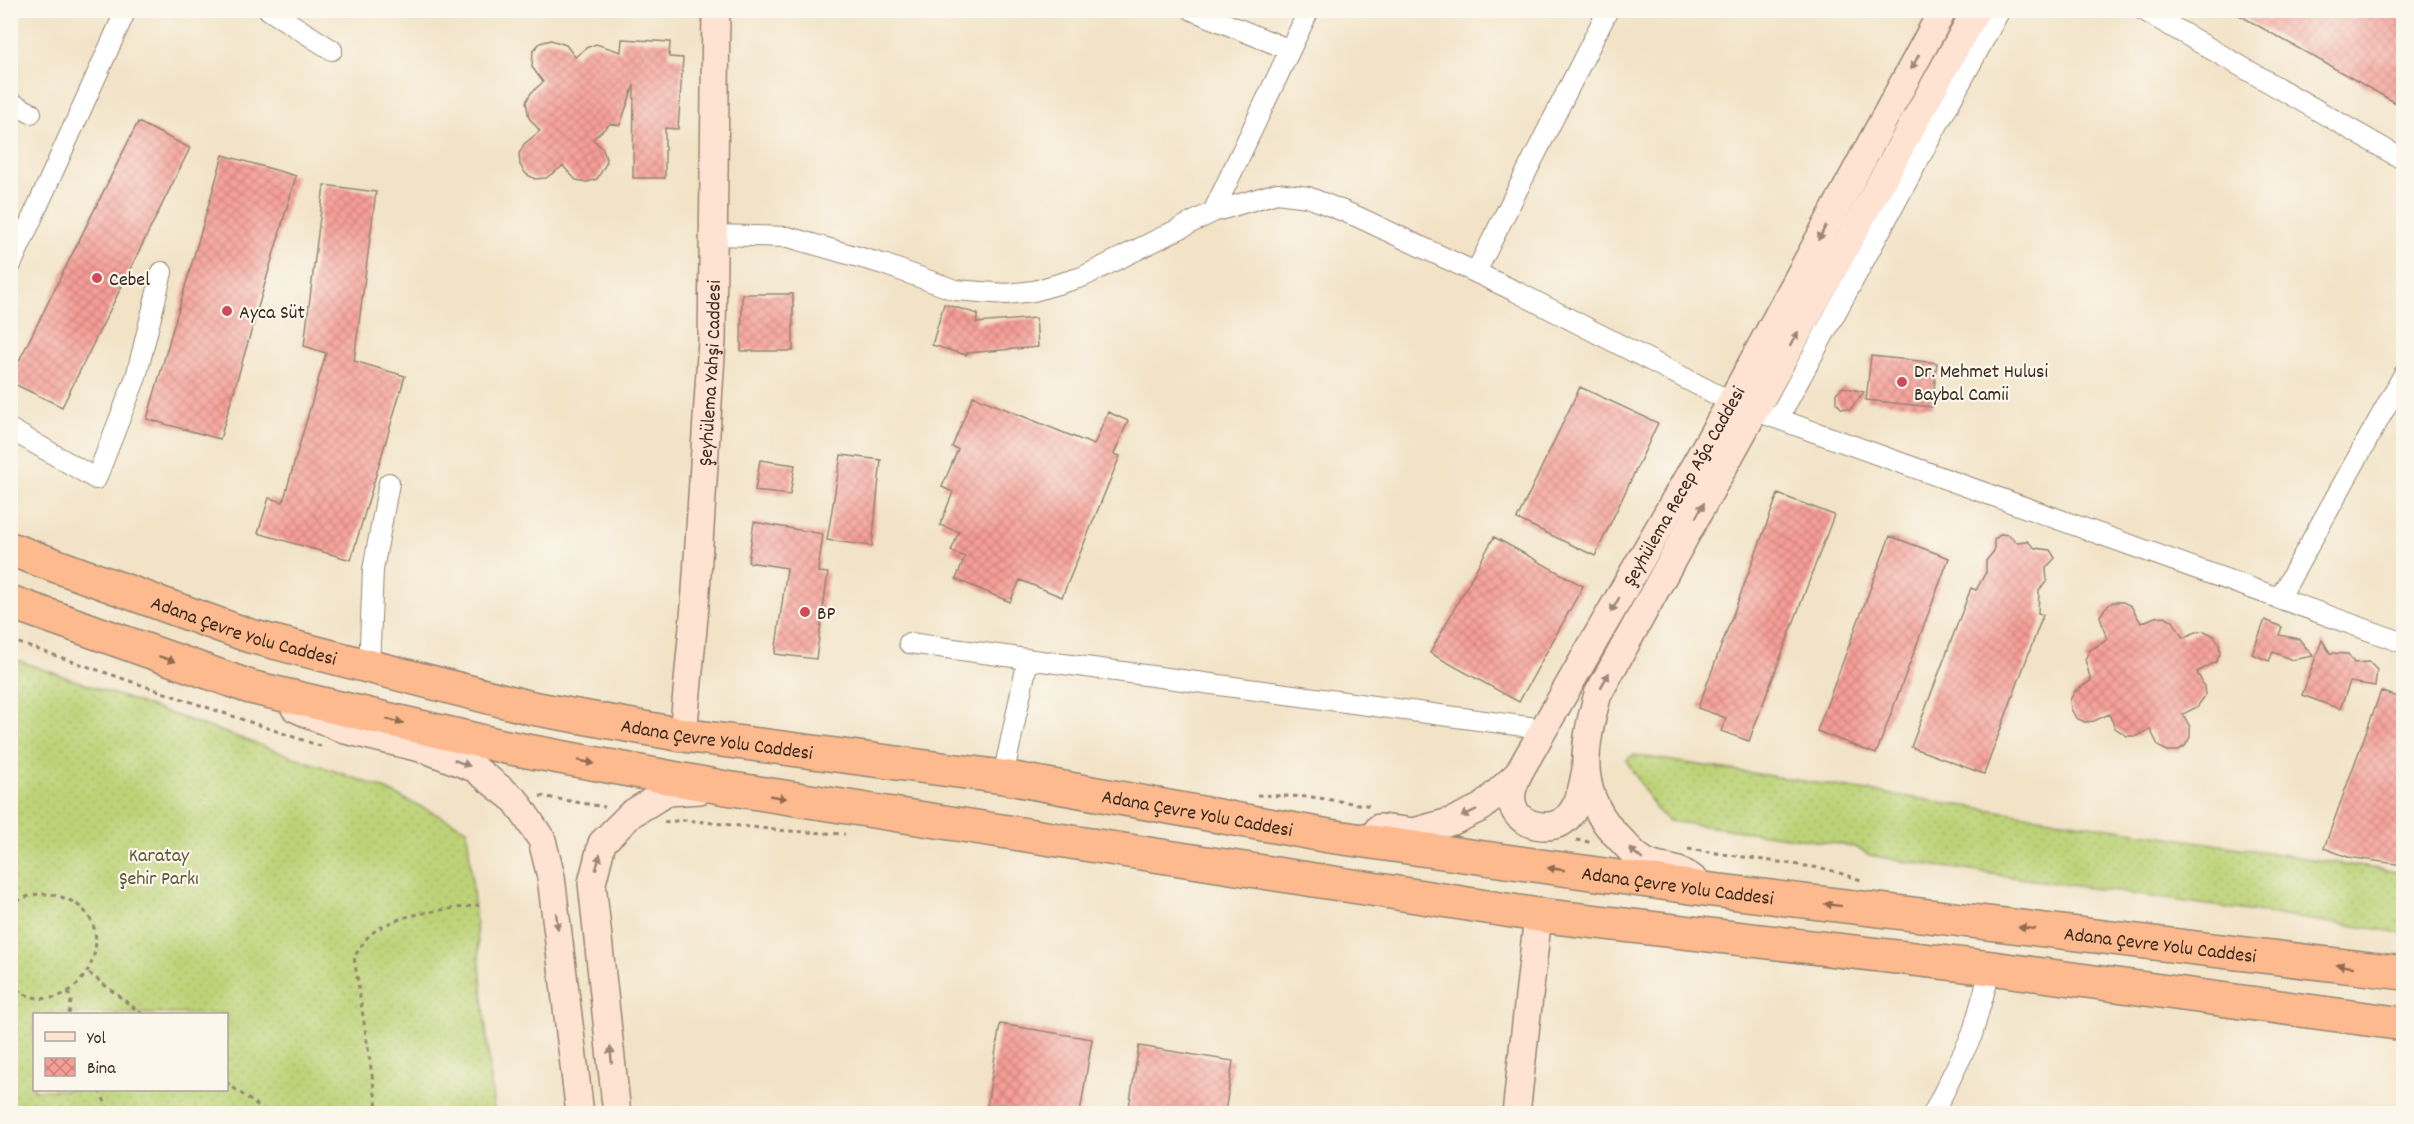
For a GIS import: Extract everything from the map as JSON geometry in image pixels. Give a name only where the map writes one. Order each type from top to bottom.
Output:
[{"type":"highway","name":"Adana Çevre Yolu Caddesi","points":[[10,549],[250,636],[532,708],[683,735],[1003,777],[1329,836],[1704,890],[2403,973]]},
{"type":"highway","points":[[10,602],[250,687],[506,747],[726,788],[1538,915],[1991,968],[2403,1024]]},
{"type":"highway","points":[[10,616],[112,640]]},
{"type":"street","points":[[10,267],[126,10]]},
{"type":"street","points":[[270,10],[332,50]]},
{"type":"street","name":"Şeyhülema Yahşi Caddesi","points":[[683,735],[695,606],[712,340],[716,10]]},
{"type":"street","points":[[1192,10],[1290,50]]},
{"type":"street","points":[[1213,212],[1309,10]]},
{"type":"street","points":[[1476,272],[1608,10]]},
{"type":"street","name":"Şeyhülema Recep Ağa Caddesi","points":[[1329,836],[1356,826],[1414,832],[1453,821],[1482,807],[1518,774],[1544,729],[1754,411],[1943,10]]},
{"type":"street","name":"Şeyhülema Recep Ağa Caddesi","points":[[1704,890],[1687,872],[1642,860],[1606,827],[1594,804],[1585,774],[1586,737],[1598,694],[1976,10]]},
{"type":"street","points":[[1754,411],[2000,10]]},
{"type":"street","points":[[2143,10],[2403,160]]},
{"type":"street","points":[[10,102],[31,113]]},
{"type":"street","points":[[714,235],[788,237],[883,264],[956,290],[1007,294],[1034,291],[1082,277],[1213,212],[1277,194],[1308,197],[1476,272],[1754,411],[2403,643]]},
{"type":"street","points":[[10,429],[96,479],[136,377],[162,272]]},
{"type":"street","points":[[2279,599],[2403,374]]},
{"type":"street","points":[[369,668],[373,570],[389,483]]},
{"type":"street","points":[[909,643],[1544,729]]},
{"type":"street","points":[[1003,777],[1028,658]]},
{"type":"street","points":[[250,687],[345,730],[428,750],[474,768],[516,801],[542,840],[551,877],[580,1113]]},
{"type":"street","points":[[1518,774],[1511,794],[1513,808],[1527,823],[1545,827],[1567,819],[1580,799],[1585,774]]},
{"type":"street","points":[[617,1113],[592,883],[602,843],[631,814],[668,792],[726,788]]},
{"type":"street","points":[[1516,1113],[1538,915]]},
{"type":"street","points":[[1933,1113],[1972,1035],[1991,968]]},
{"type":"path","points":[[1248,794],[1272,797],[1312,796],[1383,807]]},
{"type":"path","points":[[1566,838],[1613,845],[1622,841]]},
{"type":"path","points":[[1680,848],[1827,869],[1870,881]]},
{"type":"path","points":[[10,907],[32,895],[49,893],[66,898],[81,908],[91,922],[96,939],[95,956],[89,973],[68,992],[51,997],[33,997],[10,984]]},
{"type":"path","points":[[378,1113],[354,957],[371,935],[394,922],[435,911],[479,905]]},
{"type":"path","points":[[89,973],[141,1013]]},
{"type":"path","points":[[68,992],[71,1001],[69,1013]]},
{"type":"path","points":[[228,1083],[268,1113]]},
{"type":"path","points":[[100,1091],[111,1113]]},
{"type":"green space","name":"Karatay Şehir Parkı","points":[[11,658],[380,787],[467,829],[494,1113],[11,1113]]},
{"type":"green space","points":[[1633,755],[2403,873],[2403,933],[1902,861],[1870,855],[1853,846],[1669,821],[1656,809],[1626,760]]},
{"type":"building","points":[[2230,10],[2403,10],[2403,107]]},
{"type":"building","points":[[622,39],[670,42],[669,57],[683,58],[678,129],[665,128],[665,178],[633,178],[634,85],[620,125],[610,124],[593,139],[603,149],[607,162],[597,179],[587,182],[576,180],[563,166],[546,178],[535,179],[526,174],[520,165],[519,154],[524,144],[540,131],[529,118],[526,102],[531,93],[543,82],[532,67],[533,51],[540,43],[551,40],[566,45],[575,57],[586,48],[596,44],[621,52]]},
{"type":"building","points":[[138,122],[190,148],[62,407],[10,382],[10,379]]},
{"type":"building","points":[[223,155],[296,176],[220,439],[147,419]]},
{"type":"building","points":[[324,185],[376,192],[354,361],[405,376],[351,560],[258,533],[269,498],[283,502],[326,353],[304,346]]},
{"type":"building","points":[[742,294],[793,294],[793,351],[741,351]]},
{"type":"building","points":[[944,304],[978,314],[976,323],[1036,318],[1038,347],[967,353],[966,355],[932,345]]},
{"type":"building","name":"Dr. Mehmet Hulusi Baybal Camii","points":[[1871,356],[1937,363],[1932,407],[1866,400]]},
{"type":"building","points":[[1580,387],[1658,423],[1595,556],[1517,519]]},
{"type":"building","points":[[1843,387],[1864,392],[1850,409],[1841,408],[1836,402],[1836,393]]},
{"type":"building","points":[[973,396],[1094,445],[1108,412],[1128,421],[1114,454],[1120,456],[1062,597],[1020,580],[1010,602],[956,579],[965,557],[951,551],[959,532],[940,525],[953,492],[942,487],[958,449],[952,447]]},
{"type":"building","points":[[841,455],[881,460],[872,546],[827,540]]},
{"type":"building","points":[[760,460],[795,465],[790,495],[755,491]]},
{"type":"building","points":[[1778,494],[1834,515],[1749,741],[1721,731],[1726,718],[1698,708]]},
{"type":"building","points":[[754,522],[823,534],[818,572],[828,573],[816,659],[775,654],[787,568],[748,562]]},
{"type":"building","points":[[2001,534],[2009,535],[2016,542],[2027,541],[2035,548],[2050,550],[2055,558],[2046,568],[2047,581],[2039,590],[2038,613],[2043,615],[1984,774],[1911,747],[1971,588],[1976,590],[1986,572],[1986,561],[1994,551],[1994,540]]},
{"type":"building","points":[[1890,536],[1949,558],[1876,754],[1817,731]]},
{"type":"building","points":[[1494,537],[1583,586],[1519,702],[1430,653]]},
{"type":"building","points":[[2113,602],[2123,602],[2131,606],[2141,623],[2155,617],[2165,616],[2173,621],[2183,638],[2205,631],[2214,636],[2219,644],[2220,654],[2216,662],[2197,672],[2204,686],[2205,696],[2197,707],[2183,714],[2190,727],[2190,737],[2185,746],[2177,751],[2168,751],[2159,747],[2150,729],[2137,736],[2127,736],[2115,728],[2109,714],[2094,721],[2085,722],[2076,718],[2071,709],[2070,700],[2075,691],[2091,681],[2085,659],[2090,650],[2107,640],[2100,616]]},
{"type":"building","points":[[2265,620],[2282,627],[2279,635],[2299,639],[2313,656],[2292,660],[2273,652],[2269,661],[2252,654]]},
{"type":"building","points":[[2322,640],[2330,653],[2348,654],[2354,663],[2369,662],[2377,670],[2375,686],[2350,682],[2340,709],[2302,695]]},
{"type":"building","points":[[2381,691],[2403,699],[2403,865],[2348,857],[2324,848]]},
{"type":"building","points":[[1000,1024],[1092,1039],[1080,1113],[986,1113]]},
{"type":"building","points":[[1139,1046],[1233,1061],[1225,1113],[1128,1113]]},
{"type":"place","name":"Cebel","points":[[97,278]]},
{"type":"place","name":"Ayca Süt","points":[[227,311]]},
{"type":"place","name":"Dr. Mehmet Hulusi Baybal Camii","points":[[1902,382]]},
{"type":"place","name":"BP","points":[[805,612]]}]
